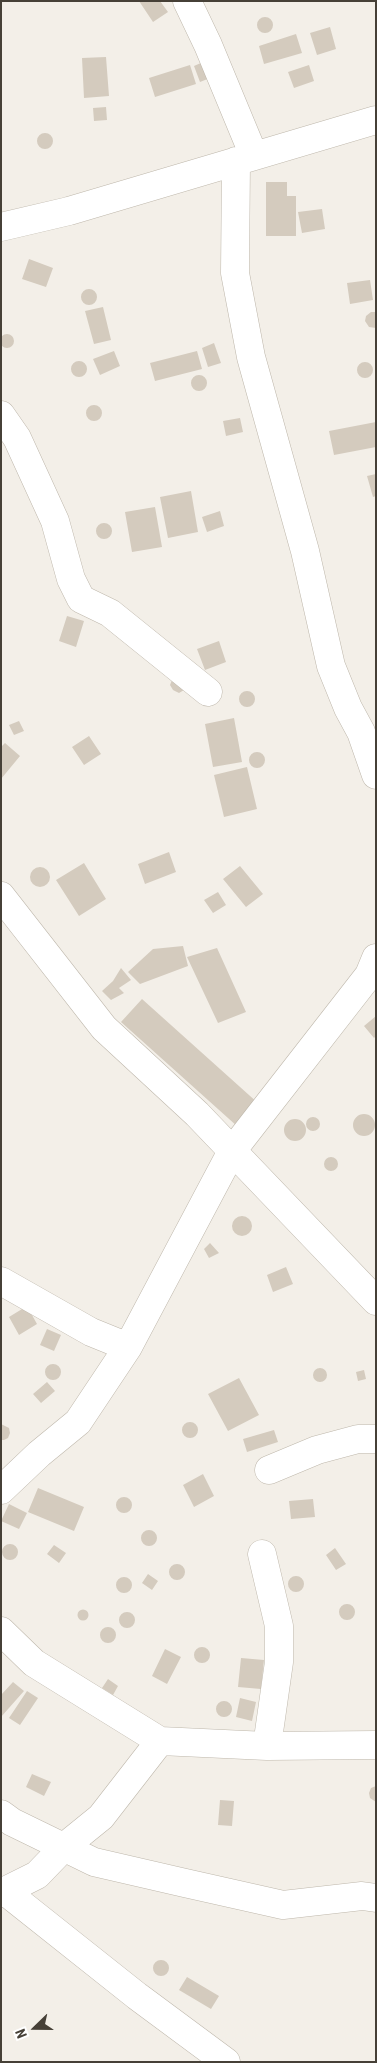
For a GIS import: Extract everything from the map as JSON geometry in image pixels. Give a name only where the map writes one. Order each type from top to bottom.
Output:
[{"type":"street","points":[[188,1],[208,45],[245,159],[235,273],[251,357],[305,551],[331,666],[348,708],[361,732],[376,775]]},
{"type":"street","points":[[1,227],[69,211],[376,120]]},
{"type":"street","points":[[1,415],[17,438],[55,521],[71,579],[80,599],[110,614],[208,692]]},
{"type":"street","points":[[1,896],[104,1028],[197,1114],[376,1301]]},
{"type":"street","points":[[1,1490],[39,1454],[78,1422],[128,1347],[232,1150],[369,975],[376,958]]},
{"type":"street","points":[[1,1280],[91,1332],[128,1347]]},
{"type":"street","points":[[269,1470],[317,1450],[358,1439],[376,1438]]},
{"type":"street","points":[[262,1554],[274,1598],[279,1644],[279,1662],[267,1746]]},
{"type":"street","points":[[1,1631],[34,1663],[160,1741],[267,1746],[376,1745]]},
{"type":"street","points":[[160,1741],[101,1817],[64,1847],[37,1876],[4,1893],[226,2062]]},
{"type":"street","points":[[1,1814],[12,1822],[94,1862],[283,1904],[362,1896],[376,1898]]},
{"type":"building","points":[[139,1],[160,1],[168,12],[153,22]]},
{"type":"building","points":[[262,17],[268,17],[273,22],[271,31],[262,33],[257,28],[257,22]]},
{"type":"building","points":[[330,27],[336,49],[317,55],[310,33]]},
{"type":"building","points":[[296,34],[302,53],[264,64],[259,46]]},
{"type":"building","points":[[106,57],[109,96],[84,98],[82,58]]},
{"type":"building","points":[[203,62],[210,78],[200,82],[194,66]]},
{"type":"building","points":[[190,65],[196,84],[155,97],[149,78]]},
{"type":"building","points":[[309,65],[314,81],[294,88],[288,72]]},
{"type":"building","points":[[106,107],[107,120],[94,121],[93,108]]},
{"type":"building","points":[[42,133],[48,133],[53,138],[51,147],[42,149],[37,144],[37,138]]},
{"type":"building","points":[[266,182],[287,182],[287,196],[296,196],[296,236],[266,236]]},
{"type":"building","points":[[322,209],[325,229],[302,233],[298,212]]},
{"type":"building","points":[[29,259],[53,268],[46,287],[22,279]]},
{"type":"building","points":[[370,280],[373,300],[350,304],[347,283]]},
{"type":"building","points":[[86,289],[92,289],[97,294],[95,303],[86,305],[81,300],[81,294]]},
{"type":"building","points":[[103,307],[111,340],[94,344],[85,311]]},
{"type":"building","points":[[371,312],[376,312],[376,328],[369,327],[365,321],[366,316]]},
{"type":"building","points":[[7,334],[12,336],[14,341],[12,346],[7,348],[2,346],[0,341],[2,336]]},
{"type":"building","points":[[214,343],[221,363],[208,367],[202,348]]},
{"type":"building","points":[[114,351],[120,366],[100,375],[93,359]]},
{"type":"building","points":[[197,351],[202,369],[155,381],[150,363]]},
{"type":"building","points":[[76,361],[82,361],[87,366],[85,375],[76,377],[71,372],[71,366]]},
{"type":"building","points":[[362,362],[368,362],[373,367],[371,376],[362,378],[357,373],[357,367]]},
{"type":"building","points":[[196,375],[202,375],[207,380],[205,389],[196,391],[191,386],[191,380]]},
{"type":"building","points":[[91,405],[97,405],[102,410],[100,419],[91,421],[86,416],[86,410]]},
{"type":"building","points":[[240,418],[243,432],[226,436],[223,421]]},
{"type":"building","points":[[376,422],[376,447],[334,455],[329,431]]},
{"type":"building","points":[[376,474],[376,496],[373,497],[367,476]]},
{"type":"building","points":[[191,491],[198,532],[168,538],[160,497]]},
{"type":"building","points":[[155,507],[162,547],[132,552],[125,512]]},
{"type":"building","points":[[220,511],[224,526],[207,532],[202,517]]},
{"type":"building","points":[[101,523],[107,523],[112,528],[110,537],[101,539],[96,534],[96,528]]},
{"type":"building","points":[[67,616],[84,621],[76,647],[59,641]]},
{"type":"building","points":[[219,641],[226,662],[205,670],[197,649]]},
{"type":"building","points":[[172,680],[184,690],[179,693],[173,690],[170,685]]},
{"type":"building","points":[[244,691],[250,691],[255,696],[253,705],[244,707],[239,702],[239,696]]},
{"type":"building","points":[[234,718],[242,762],[213,767],[205,724]]},
{"type":"building","points":[[19,721],[24,731],[14,735],[9,725]]},
{"type":"building","points":[[89,736],[101,754],[84,765],[72,747]]},
{"type":"building","points":[[5,743],[20,756],[1,779],[1,747]]},
{"type":"building","points":[[254,752],[260,752],[265,757],[263,766],[254,768],[249,763],[249,757]]},
{"type":"building","points":[[247,767],[257,809],[224,817],[214,775]]},
{"type":"building","points":[[169,852],[176,872],[145,884],[138,864]]},
{"type":"building","points":[[84,863],[106,899],[79,916],[56,880]]},
{"type":"building","points":[[240,866],[263,894],[246,907],[223,879]]},
{"type":"building","points":[[40,867],[47,870],[50,877],[47,884],[40,887],[33,884],[30,877],[33,870]]},
{"type":"building","points":[[218,892],[226,905],[213,913],[204,900]]},
{"type":"building","points":[[183,946],[188,966],[140,984],[128,972],[153,949]]},
{"type":"building","points":[[217,948],[246,1012],[218,1023],[187,957]]},
{"type":"building","points":[[121,968],[131,980],[119,988],[124,993],[111,1000],[102,991],[113,981]]},
{"type":"building","points":[[142,999],[259,1104],[238,1127],[121,1022]]},
{"type":"building","points":[[376,1016],[376,1036],[374,1038],[364,1026]]},
{"type":"building","points":[[364,1114],[372,1117],[375,1125],[372,1133],[364,1136],[356,1133],[353,1125],[356,1117]]},
{"type":"building","points":[[313,1117],[318,1119],[320,1124],[318,1129],[313,1131],[308,1129],[306,1124],[308,1119]]},
{"type":"building","points":[[295,1119],[303,1122],[306,1130],[303,1138],[295,1141],[287,1138],[284,1130],[287,1122]]},
{"type":"building","points":[[328,1157],[334,1157],[338,1164],[334,1171],[328,1171],[324,1167],[324,1161]]},
{"type":"building","points":[[242,1216],[249,1219],[252,1226],[249,1233],[242,1236],[235,1233],[232,1226],[235,1219]]},
{"type":"building","points":[[210,1243],[219,1253],[209,1258],[204,1249]]},
{"type":"building","points":[[286,1267],[293,1284],[273,1292],[267,1275]]},
{"type":"building","points":[[27,1306],[37,1324],[19,1335],[9,1317]]},
{"type":"building","points":[[47,1329],[61,1335],[54,1351],[40,1345]]},
{"type":"building","points":[[53,1364],[59,1366],[61,1372],[59,1378],[53,1380],[47,1378],[45,1372],[47,1366]]},
{"type":"building","points":[[317,1368],[323,1368],[327,1375],[323,1382],[317,1382],[313,1378],[313,1372]]},
{"type":"building","points":[[364,1370],[366,1379],[358,1381],[356,1372]]},
{"type":"building","points":[[239,1378],[259,1415],[228,1431],[208,1394]]},
{"type":"building","points":[[47,1382],[55,1391],[41,1403],[33,1394]]},
{"type":"building","points":[[190,1422],[196,1424],[198,1430],[196,1436],[190,1438],[184,1436],[182,1430],[184,1424]]},
{"type":"building","points":[[1,1424],[9,1428],[10,1433],[8,1438],[4,1440],[1,1440]]},
{"type":"building","points":[[274,1430],[278,1442],[247,1452],[243,1439]]},
{"type":"building","points":[[203,1474],[214,1496],[194,1507],[183,1485]]},
{"type":"building","points":[[38,1488],[84,1507],[74,1531],[28,1512]]},
{"type":"building","points":[[121,1497],[127,1497],[132,1502],[130,1511],[121,1513],[116,1508],[116,1502]]},
{"type":"building","points":[[313,1499],[315,1517],[291,1519],[289,1501]]},
{"type":"building","points":[[9,1504],[27,1513],[19,1529],[1,1521]]},
{"type":"building","points":[[146,1530],[152,1530],[157,1535],[155,1544],[146,1546],[141,1541],[141,1535]]},
{"type":"building","points":[[7,1544],[13,1544],[18,1549],[16,1558],[7,1560],[2,1555],[2,1549]]},
{"type":"building","points":[[54,1545],[66,1553],[59,1563],[47,1554]]},
{"type":"building","points":[[335,1548],[346,1564],[336,1570],[326,1555]]},
{"type":"building","points":[[174,1564],[180,1564],[185,1569],[183,1578],[174,1580],[169,1575],[169,1569]]},
{"type":"building","points":[[148,1574],[158,1581],[152,1590],[142,1583]]},
{"type":"building","points":[[296,1576],[302,1578],[304,1584],[302,1590],[296,1592],[290,1590],[288,1584],[290,1578]]},
{"type":"building","points":[[121,1577],[127,1577],[132,1582],[130,1591],[121,1593],[116,1588],[116,1582]]},
{"type":"building","points":[[347,1604],[353,1606],[355,1612],[353,1618],[347,1620],[341,1618],[339,1612],[341,1606]]},
{"type":"building","points":[[83,1609],[89,1615],[83,1621],[77,1615]]},
{"type":"building","points":[[124,1612],[130,1612],[135,1617],[133,1626],[124,1628],[119,1623],[119,1617]]},
{"type":"building","points":[[105,1627],[111,1627],[116,1632],[114,1641],[105,1643],[100,1638],[100,1632]]},
{"type":"building","points":[[199,1647],[205,1647],[210,1652],[208,1661],[199,1663],[194,1658],[194,1652]]},
{"type":"building","points":[[165,1649],[181,1657],[167,1684],[152,1676]]},
{"type":"building","points":[[241,1658],[264,1660],[261,1689],[238,1687]]},
{"type":"building","points":[[108,1679],[118,1686],[113,1695],[102,1688]]},
{"type":"building","points":[[13,1682],[24,1691],[1,1717],[1,1695]]},
{"type":"building","points":[[27,1691],[38,1698],[20,1725],[9,1718]]},
{"type":"building","points":[[240,1698],[256,1702],[252,1721],[236,1717]]},
{"type":"building","points":[[221,1701],[227,1701],[232,1706],[230,1715],[221,1717],[216,1712],[216,1706]]},
{"type":"building","points":[[32,1774],[51,1782],[44,1796],[26,1787]]},
{"type":"building","points":[[376,1786],[376,1802],[370,1798],[369,1793],[371,1788]]},
{"type":"building","points":[[220,1800],[234,1801],[232,1826],[218,1825]]},
{"type":"building","points":[[161,1960],[167,1962],[169,1968],[167,1974],[161,1976],[155,1974],[153,1968],[155,1962]]},
{"type":"building","points":[[187,1977],[219,1996],[211,2009],[179,1990]]}]
